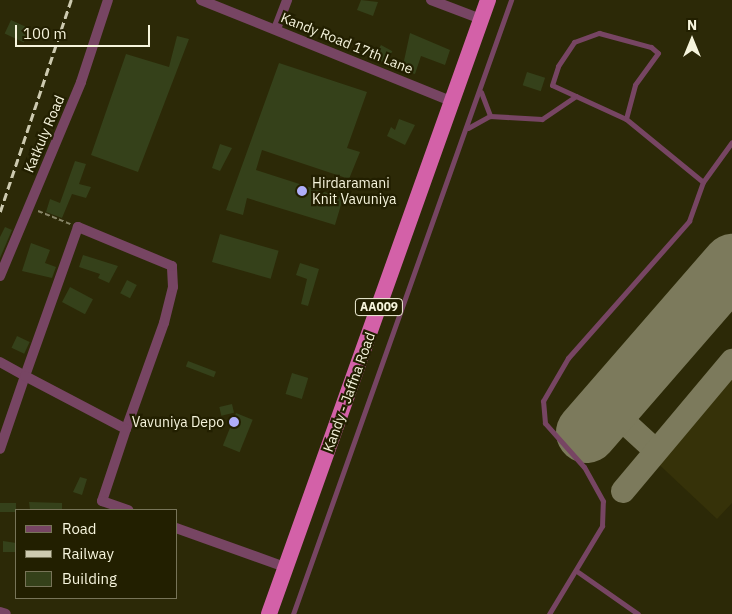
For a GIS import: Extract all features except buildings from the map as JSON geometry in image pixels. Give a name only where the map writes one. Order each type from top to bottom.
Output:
[{"type":"highway","name":"Kandy - Jaffna Road","points":[[269,614],[454,102],[488,0]]},
{"type":"street","name":"Katkuly Road","points":[[0,276],[81,82],[108,0]]},
{"type":"street","name":"Kandy Road 17th Lane","points":[[201,0],[454,102]]},
{"type":"street","points":[[276,29],[287,0]]},
{"type":"street","points":[[432,0],[481,19]]},
{"type":"street","points":[[0,449],[78,228],[172,266],[174,287],[166,314],[102,501],[125,509]]},
{"type":"street","points":[[0,362],[126,429]]},
{"type":"street","points":[[178,529],[285,568]]},
{"type":"street","points":[[0,612],[6,614]]},
{"type":"lane","points":[[293,614],[468,128],[511,0]]},
{"type":"lane","points":[[626,119],[635,86],[658,53],[651,47],[599,33],[574,42],[558,66],[552,86],[626,119],[703,182]]},
{"type":"lane","points":[[480,90],[482,104],[490,116]]},
{"type":"lane","points":[[468,128],[490,116],[542,119],[576,96]]},
{"type":"lane","points":[[550,614],[578,572],[602,526],[603,501],[584,467],[545,423],[543,401],[568,358],[689,221],[703,182],[732,142]]},
{"type":"lane","points":[[578,572],[638,614]]},
{"type":"path","points":[[29,208],[78,228]]},
{"type":"shaded area","points":[[732,361],[732,503],[717,519],[650,456]]},
{"type":"taxiway","points":[[716,283],[732,298]]},
{"type":"taxiway","points":[[623,491],[732,361]]},
{"type":"taxiway","points":[[608,407],[655,450]]},
{"type":"runway","points":[[586,432],[732,264]]},
{"type":"railway","points":[[0,212],[71,0]]},
{"type":"place","name":"Hirdaramani Knit Vavuniya","points":[[302,191]]},
{"type":"place","name":"Vavuniya Depo","points":[[234,422]]}]
